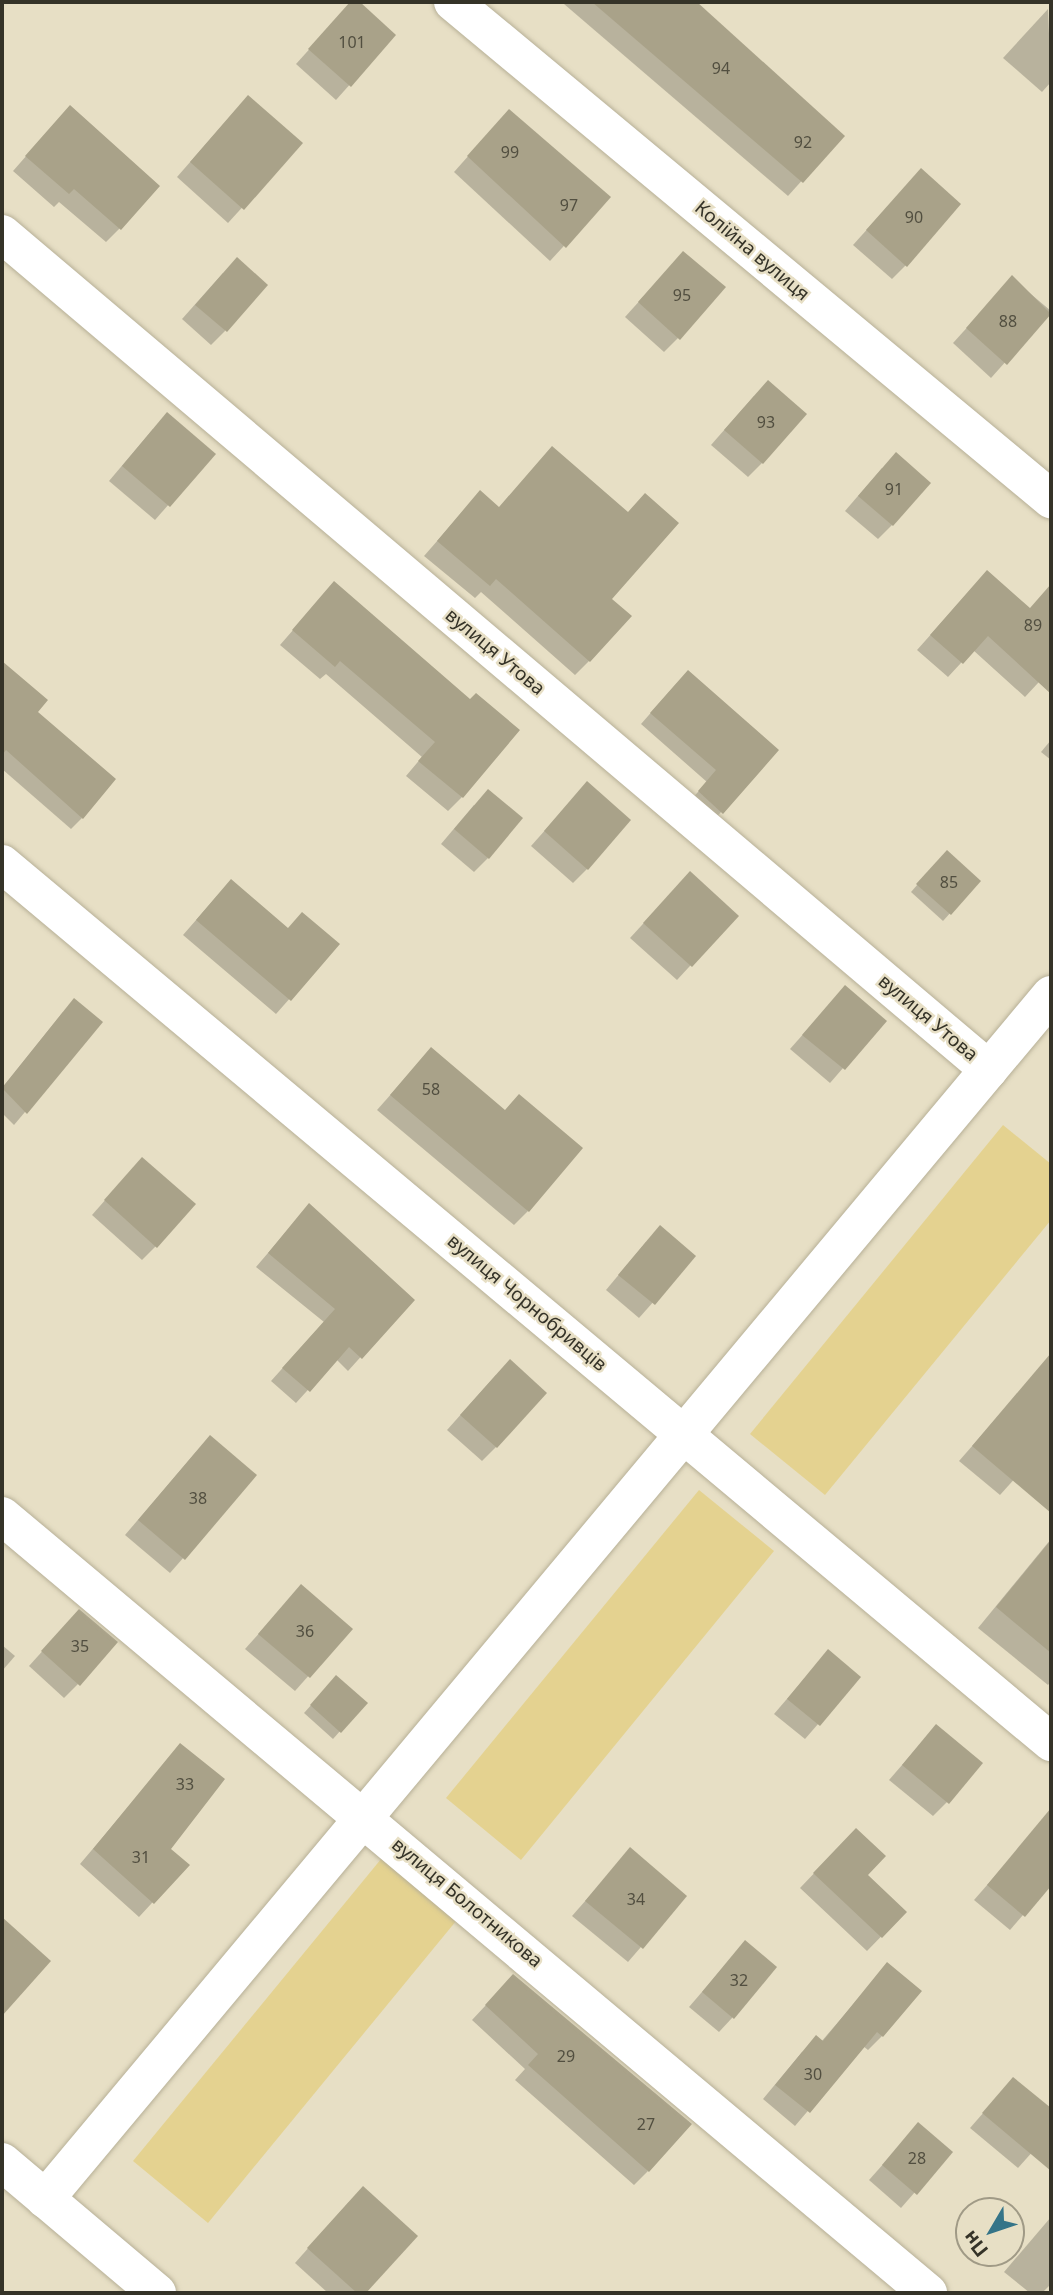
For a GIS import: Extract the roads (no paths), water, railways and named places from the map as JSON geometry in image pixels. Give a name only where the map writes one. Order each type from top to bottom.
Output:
[{"type":"street","name":"Колійна вулиця","points":[[453,2],[1051,499]]},
{"type":"street","name":"вулиця Утова","points":[[2,234],[989,1070]]},
{"type":"street","name":"вулиця Чорнобривців","points":[[2,864],[1051,1742]]},
{"type":"street","points":[[45,2199],[1051,995]]},
{"type":"street","name":"вулиця Болотникова","points":[[2,1516],[365,1817],[928,2293]]},
{"type":"street","points":[[2,2162],[156,2293]]}]
